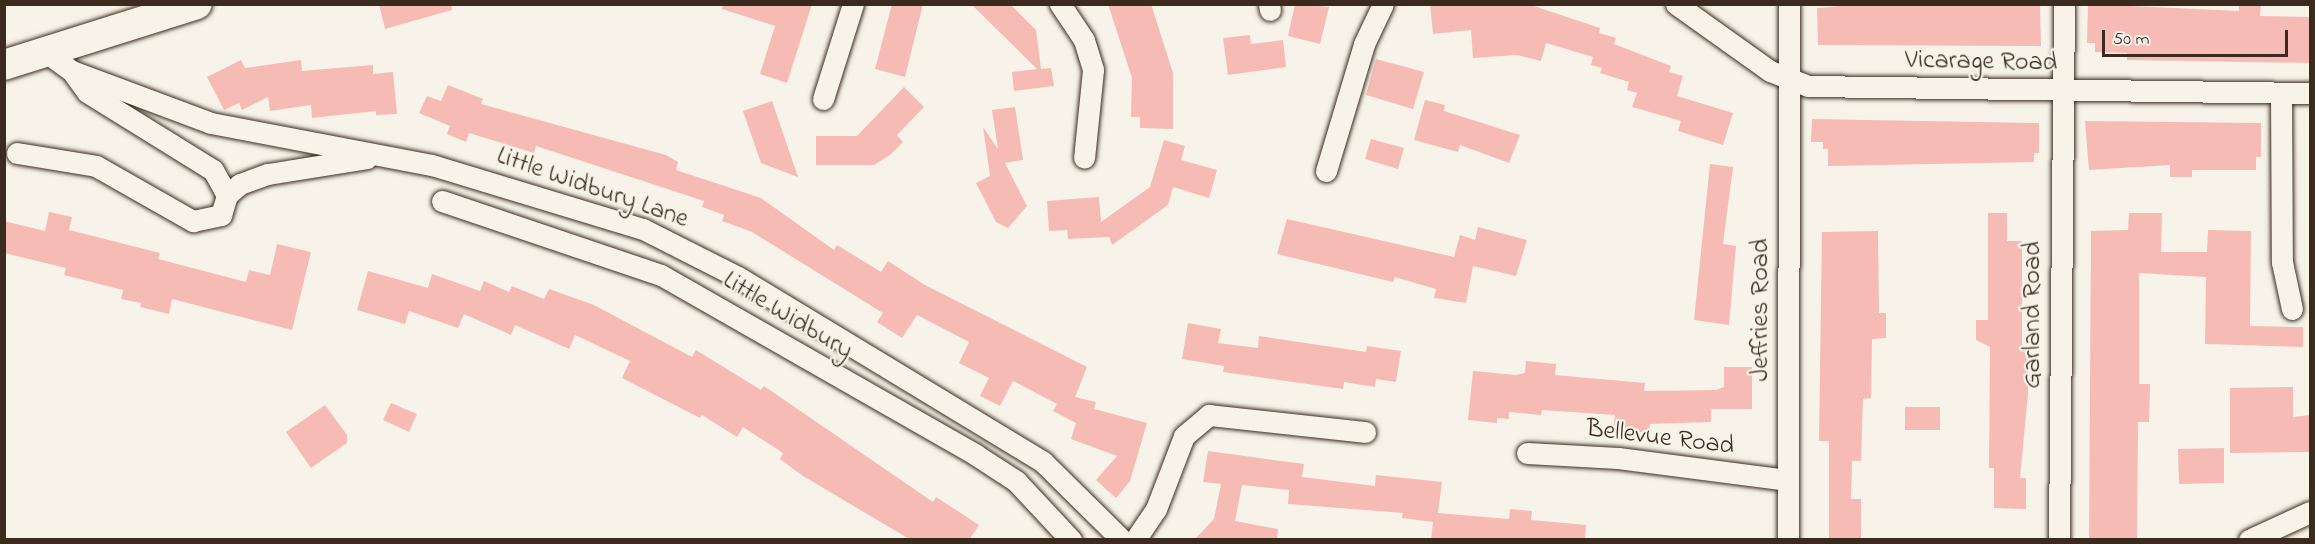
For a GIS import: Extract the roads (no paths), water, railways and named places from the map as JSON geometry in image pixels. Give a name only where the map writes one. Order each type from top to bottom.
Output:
[{"type":"main road","points":[[6,65],[197,4]]},
{"type":"street","points":[[823,99],[853,4]]},
{"type":"street","points":[[1060,4],[1084,40],[1093,70],[1084,158]]},
{"type":"street","points":[[1326,171],[1364,44],[1383,4]]},
{"type":"street","name":"Vicarage Road","points":[[1676,4],[1788,81],[1827,88],[2310,93]]},
{"type":"street","name":"Jeffries Road","points":[[1788,540],[1789,4]]},
{"type":"street","name":"Garland Road","points":[[2059,540],[2064,4]]},
{"type":"street","name":"Little Widbury Lane","points":[[47,53],[72,71],[211,123],[432,165],[643,229],[698,254],[1043,462],[1122,540]]},
{"type":"street","points":[[72,71],[87,92],[213,170],[227,195]]},
{"type":"street","points":[[2282,93],[2282,262],[2292,309]]},
{"type":"street","points":[[17,153],[96,166],[193,221],[221,215],[227,195],[240,184],[268,174],[380,155]]},
{"type":"street","name":"Little Widbury","points":[[442,201],[661,275],[976,455],[1016,482],[1071,540]]},
{"type":"street","points":[[1135,540],[1156,509],[1184,436],[1209,415],[1365,432]]},
{"type":"street","name":"Bellevue Road","points":[[1527,453],[1618,458],[1787,480]]},
{"type":"street","points":[[2249,540],[2310,512]]}]
